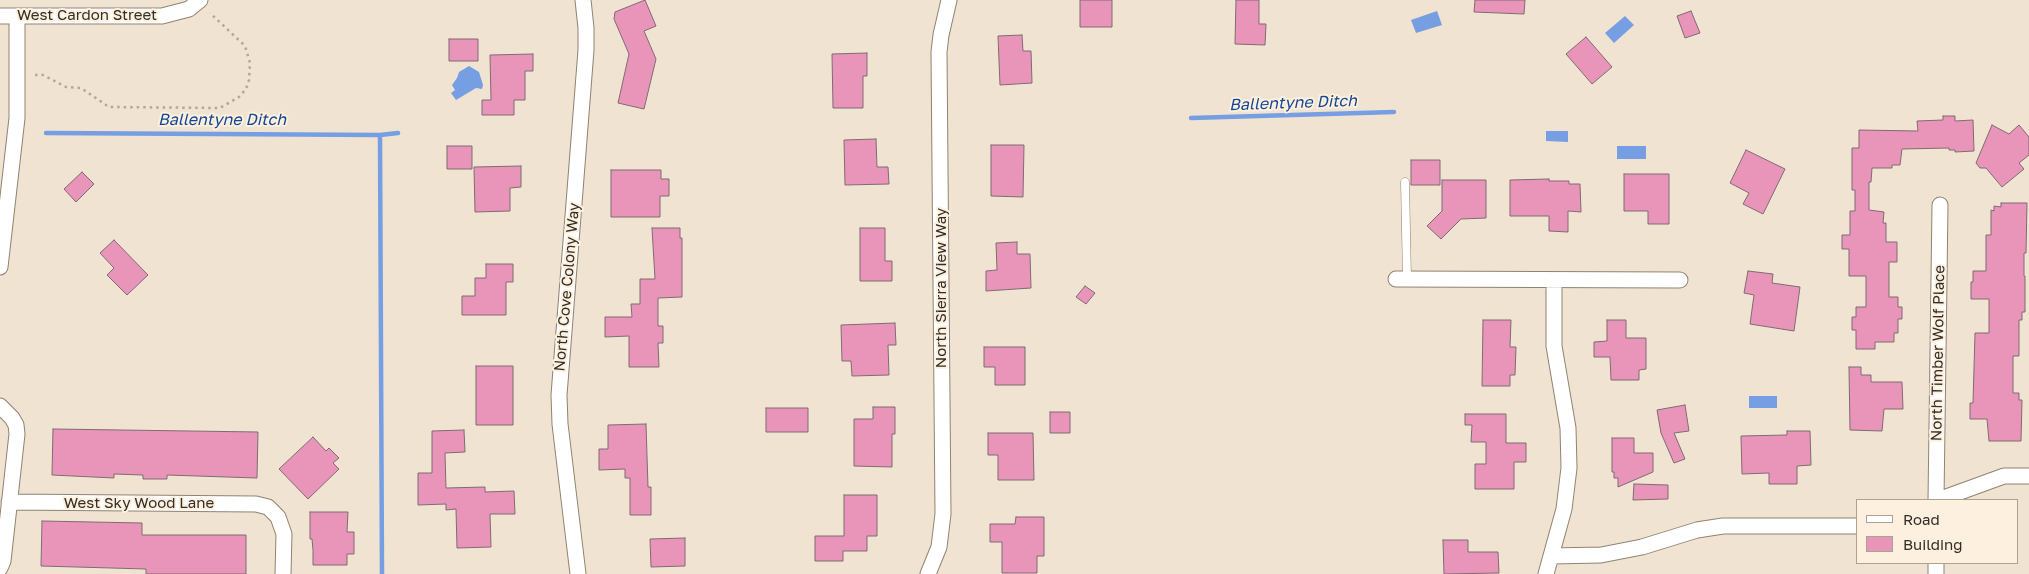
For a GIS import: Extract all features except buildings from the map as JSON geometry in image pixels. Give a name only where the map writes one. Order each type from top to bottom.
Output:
[{"type":"street","name":"West Cardon Street","points":[[0,16],[162,16],[189,8],[200,0]]},
{"type":"street","name":"North Cove Colony Way","points":[[578,574],[558,395],[586,50],[583,0]]},
{"type":"street","name":"North Sierra View Way","points":[[928,574],[938,547],[942,514],[939,52],[949,0]]},
{"type":"street","points":[[0,267],[17,118],[17,16]]},
{"type":"street","name":"North Timber Wolf Place","points":[[1937,499],[1940,205]]},
{"type":"street","points":[[1401,279],[1680,280]]},
{"type":"street","points":[[1546,574],[1564,509],[1569,468],[1568,428],[1554,346],[1554,281]]},
{"type":"street","points":[[0,406],[12,418],[16,425],[17,434],[3,561],[0,568]]},
{"type":"street","points":[[1940,499],[2004,476],[2029,476]]},
{"type":"street","name":"West Sky Wood Lane","points":[[9,502],[256,504],[268,507],[278,517],[284,534],[283,574]]},
{"type":"street","points":[[1551,556],[1601,555],[1642,547],[1697,530],[1723,526],[1856,526]]},
{"type":"lane","points":[[1401,279],[1405,182]]},
{"type":"path","points":[[35,75],[43,75],[66,87],[81,88],[109,107],[220,108],[239,97],[246,89],[249,80],[250,63],[243,44],[210,13]]},
{"type":"water","points":[[1437,11],[1442,25],[1416,33],[1411,20]]},
{"type":"water","points":[[1625,16],[1634,25],[1614,43],[1605,33]]},
{"type":"water","points":[[469,66],[479,72],[483,85],[482,89],[476,88],[456,100],[451,93],[455,90],[452,85],[459,72]]},
{"type":"water","points":[[1546,131],[1568,131],[1568,142],[1546,141]]},
{"type":"water","points":[[1617,146],[1646,146],[1646,159],[1617,159]]},
{"type":"water","points":[[1749,396],[1777,396],[1777,408],[1749,408]]},
{"type":"waterway","name":"Ballentyne Ditch","points":[[1191,118],[1394,112]]},
{"type":"waterway","name":"Ballentyne Ditch","points":[[46,133],[380,135],[398,133]]},
{"type":"waterway","points":[[380,135],[382,574]]}]
